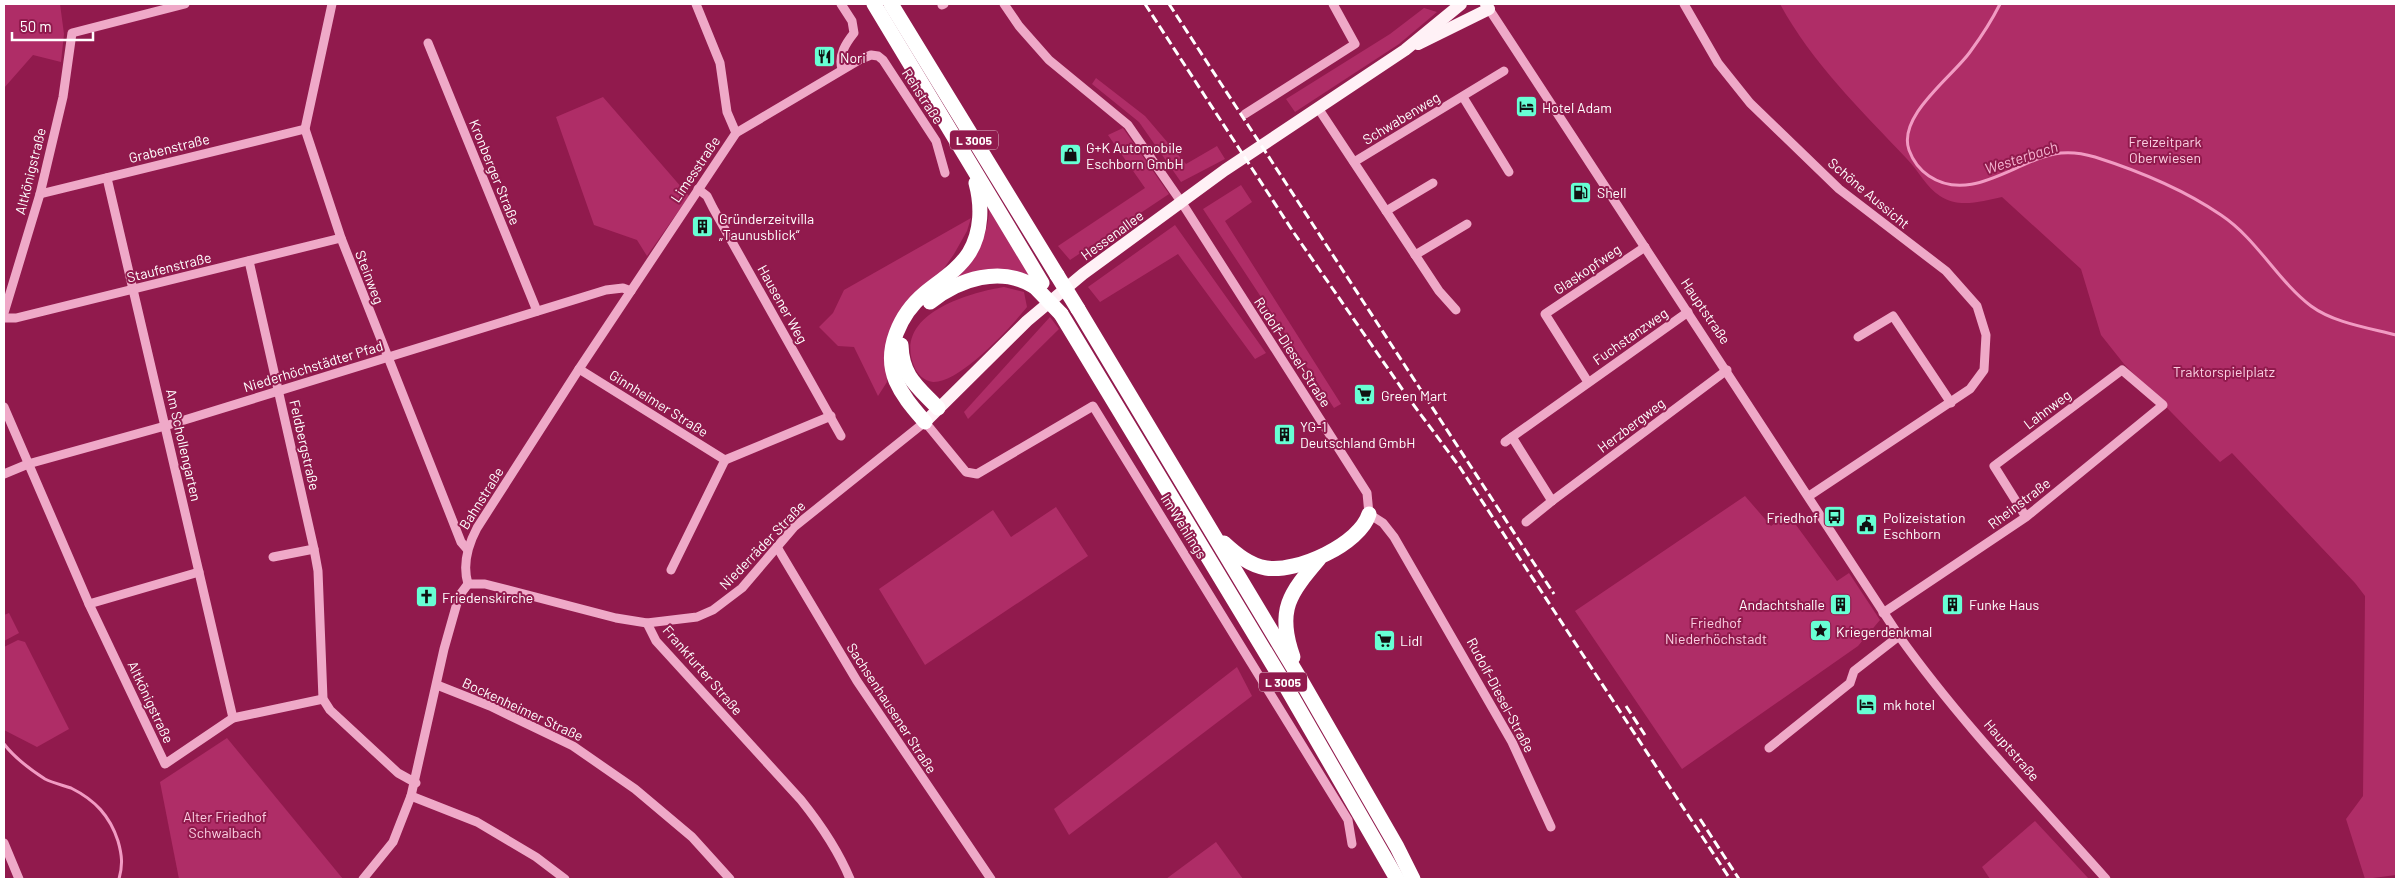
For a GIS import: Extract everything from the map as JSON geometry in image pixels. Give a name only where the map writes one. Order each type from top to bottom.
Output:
[{"type":"highway","name":"L 3005","points":[[874,4],[968,160],[1038,285],[1063,317],[1284,683],[1397,879]]},
{"type":"highway","name":"L 3005","points":[[891,4],[1214,533],[1397,847],[1413,879]]},
{"type":"highway","points":[[925,422],[902,393],[895,380],[892,360],[893,342],[900,322],[911,307],[924,294],[957,268],[972,247],[980,221],[980,199],[968,160]]},
{"type":"highway","points":[[938,408],[915,385],[903,366],[901,345],[908,325],[925,305],[965,282],[988,277],[1008,276],[1038,285]]},
{"type":"highway","points":[[1214,533],[1244,560],[1265,568],[1290,568],[1320,557],[1362,529],[1369,514]]},
{"type":"highway","points":[[1302,682],[1286,630],[1288,602],[1298,583],[1320,557]]},
{"type":"main road","name":"Hessenallee","points":[[925,422],[1027,321],[1083,274],[1225,170],[1405,50],[1461,4]]},
{"type":"main road","name":"Hessenallee","points":[[1405,50],[1488,6]]},
{"type":"street","points":[[148,8],[185,4]]},
{"type":"street","points":[[305,129],[332,4]]},
{"type":"street","points":[[696,4],[720,63],[727,112],[736,134]]},
{"type":"street","points":[[842,4],[854,28],[854,33],[845,44],[840,63],[842,69]]},
{"type":"street","name":"Rudolf-Diesel-Straße","points":[[1004,4],[1019,26],[1049,60],[1128,125],[1182,203],[1357,476],[1369,500],[1369,514],[1383,523],[1394,537],[1512,742],[1551,827]]},
{"type":"street","points":[[1244,114],[1355,44],[1333,4]]},
{"type":"street","name":"Schöne Aussicht","points":[[1684,4],[1718,63],[1750,103],[1840,190],[1946,271],[1977,306],[1986,335],[1984,370],[1970,389],[1809,496]]},
{"type":"street","name":"Hauptstraße","points":[[1488,6],[1899,636],[1933,681],[2005,766],[2106,879]]},
{"type":"street","name":"Altkönigstraße","points":[[4,313],[40,194],[63,97],[72,33],[148,8]]},
{"type":"street","name":"Kronberger Straße","points":[[428,43],[537,311]]},
{"type":"street","name":"Rehstraße","points":[[861,60],[872,55],[878,56],[883,60],[936,141],[945,173]]},
{"type":"street","name":"Limesstraße","points":[[631,290],[736,134],[842,69],[861,60]]},
{"type":"street","name":"Schwabenweg","points":[[1354,162],[1504,71]]},
{"type":"street","points":[[1463,97],[1509,172]]},
{"type":"street","points":[[1318,108],[1438,291],[1456,310]]},
{"type":"street","name":"Grabenstraße","points":[[40,194],[305,129]]},
{"type":"street","name":"Steinweg","points":[[305,129],[341,238],[387,358],[461,542],[467,549]]},
{"type":"street","name":"Am Schollengarten","points":[[107,178],[233,718]]},
{"type":"street","points":[[1386,211],[1433,183]]},
{"type":"street","name":"Hausener Weg","points":[[698,189],[710,202],[841,436]]},
{"type":"street","points":[[1415,255],[1467,224]]},
{"type":"street","name":"Staufenstraße","points":[[4,318],[16,318],[134,290],[341,238]]},
{"type":"street","name":"Glaskopfweg","points":[[1545,314],[1645,247]]},
{"type":"street","name":"Feldbergstraße","points":[[248,261],[318,571],[323,699]]},
{"type":"street","name":"Niederhöchstädter Pfad","points":[[4,474],[28,464],[279,392],[537,311],[612,289],[631,290]]},
{"type":"street","name":"Bahnstraße","points":[[468,584],[466,572],[467,549],[477,528],[631,290]]},
{"type":"street","name":"Fuchstanzweg","points":[[1552,501],[1509,439],[1688,312]]},
{"type":"street","name":"Fuchstanzweg","points":[[1545,314],[1588,382]]},
{"type":"street","points":[[1858,337],[1894,316],[1950,403]]},
{"type":"street","name":"Ginnheimer Straße","points":[[579,369],[725,460]]},
{"type":"street","name":"Herzbergweg","points":[[1526,522],[1727,370]]},
{"type":"street","name":"Lahnweg","points":[[2026,517],[1994,466],[2122,370],[2163,405]]},
{"type":"street","name":"Rheinstraße","points":[[1883,613],[2026,517],[2163,405]]},
{"type":"street","name":"Altkönigstraße","points":[[4,407],[89,604],[165,764],[233,718],[323,699]]},
{"type":"street","name":"Im Wehlings","points":[[925,422],[966,472],[977,474],[1089,407],[1095,408],[1348,820],[1352,844]]},
{"type":"street","points":[[671,570],[725,460],[831,416]]},
{"type":"street","name":"Hessenallee","points":[[860,475],[925,422]]},
{"type":"street","name":"Niederräder Straße","points":[[647,623],[678,621],[697,617],[713,610],[742,588],[794,527],[860,475]]},
{"type":"street","name":"Sachsenhausener Straße","points":[[777,547],[856,681],[991,879]]},
{"type":"street","points":[[273,557],[314,548]]},
{"type":"street","points":[[89,604],[199,572]]},
{"type":"street","points":[[369,877],[393,842],[416,783],[444,649],[459,596],[468,584]]},
{"type":"street","name":"Frankfurter Straße","points":[[468,584],[485,584],[616,618],[647,623],[656,641],[801,800],[822,826],[841,857],[850,879]]},
{"type":"street","points":[[1769,748],[1850,683],[1854,671],[1899,636]]},
{"type":"street","name":"Bockenheimer Straße","points":[[437,685],[490,706],[573,746],[635,789],[692,837],[730,879]]},
{"type":"street","points":[[323,699],[330,710],[398,773],[416,783]]},
{"type":"street","points":[[411,796],[477,822],[536,857],[565,879]]},
{"type":"street","points":[[4,843],[19,879]]},
{"type":"green space","points":[[4,4],[60,4],[64,34],[61,62],[33,55],[4,88]]},
{"type":"green space","name":"Freizeitpark Oberwiesen","points":[[1780,4],[2396,4],[2396,875],[2365,879],[2346,819],[2363,796],[2365,596],[2355,583],[2232,453],[2220,462],[2124,364],[2101,335],[2081,269],[2002,197],[1963,203],[1947,200],[1935,193],[1911,163],[1822,66],[1793,26]]},
{"type":"green space","points":[[1424,8],[1437,12],[1399,44],[1295,112],[1286,99],[1390,34]]},
{"type":"green space","points":[[1096,78],[1145,116],[1186,164],[1217,146],[1225,159],[1181,182],[1139,122],[1092,84]]},
{"type":"green space","points":[[603,97],[689,196],[647,256],[637,240],[594,225],[556,117]]},
{"type":"green space","points":[[1123,128],[1169,194],[1070,260],[1058,246],[1145,188],[1108,135]]},
{"type":"green space","points":[[1241,185],[1252,202],[1225,221],[1341,404],[1334,408],[1203,209]]},
{"type":"green space","points":[[989,204],[1032,278],[1022,273],[993,270],[954,280],[974,254],[984,237],[989,216]]},
{"type":"green space","points":[[971,218],[967,231],[954,254],[885,353],[887,382],[878,396],[854,347],[838,346],[819,327],[833,313],[844,290]]},
{"type":"green space","points":[[1175,225],[1266,353],[1255,359],[1178,254],[1100,302],[1088,287]]},
{"type":"green space","points":[[1004,287],[1024,292],[1027,307],[1009,327],[984,352],[957,374],[944,380],[933,382],[921,377],[914,366],[910,348],[914,333],[924,320],[938,309],[954,301]]},
{"type":"green space","points":[[1050,317],[1059,329],[968,419],[964,412]]},
{"type":"green space","name":"Friedhof Niederhöchstadt","points":[[1745,496],[1771,526],[1788,514],[1837,581],[1849,573],[1880,620],[1858,646],[1682,769],[1575,611]]},
{"type":"green space","points":[[1056,507],[1088,556],[925,665],[879,589],[993,510],[1011,537]]},
{"type":"green space","points":[[9,613],[19,633],[4,641],[4,615]]},
{"type":"green space","points":[[18,640],[25,642],[69,729],[37,747],[4,730],[4,647]]},
{"type":"green space","points":[[1237,667],[1252,696],[1069,835],[1054,809]]},
{"type":"green space","name":"Alter Friedhof Schwalbach","points":[[227,738],[343,879],[179,879],[160,782]]},
{"type":"green space","points":[[2035,821],[2089,879],[1990,879],[1982,867]]},
{"type":"green space","points":[[1216,842],[1243,879],[1166,879]]},
{"type":"waterway","name":"Westerbach","points":[[2000,4],[1970,52],[1929,97],[1911,124],[1907,137],[1909,150],[1926,174],[1945,184],[1962,185],[1978,183],[2028,163],[2061,153],[2087,155],[2111,162],[2176,189],[2221,215],[2256,247],[2299,296],[2320,312],[2352,324],[2396,335]]},
{"type":"waterway","points":[[4,744],[40,775],[80,793],[94,803],[106,816],[115,832],[121,855],[119,879]]},
{"type":"railway","points":[[1145,4],[1294,233],[1407,396],[1459,466],[1730,879]]},
{"type":"railway","points":[[1169,4],[1554,594]]},
{"type":"railway","points":[[1626,706],[1645,735]]},
{"type":"railway","points":[[1700,819],[1739,879]]},
{"type":"place","name":"Nori","points":[[824,57]]},
{"type":"place","name":"Hotel Adam","points":[[1526,107]]},
{"type":"place","name":"G+K Automobile Eschborn GmbH","points":[[1070,155]]},
{"type":"place","name":"Shell","points":[[1581,192]]},
{"type":"place","name":"Gründerzeitvilla „Taunusblick“","points":[[703,226]]},
{"type":"place","name":"Green Mart","points":[[1365,395]]},
{"type":"place","name":"YG-1 Deutschland GmbH","points":[[1284,434]]},
{"type":"place","name":"Friedhof","points":[[1834,517]]},
{"type":"place","name":"Polizeistation Eschborn","points":[[1867,525]]},
{"type":"place","name":"Friedenskirche","points":[[426,597]]},
{"type":"place","name":"Andachtshalle","points":[[1841,604]]},
{"type":"place","name":"Funke Haus","points":[[1953,604]]},
{"type":"place","name":"Kriegerdenkmal","points":[[1820,631]]},
{"type":"place","name":"Lidl","points":[[1384,640]]},
{"type":"place","name":"mk hotel","points":[[1867,704]]},
{"type":"park label","name":"Traktorspielplatz","points":[[2224,371]]}]
